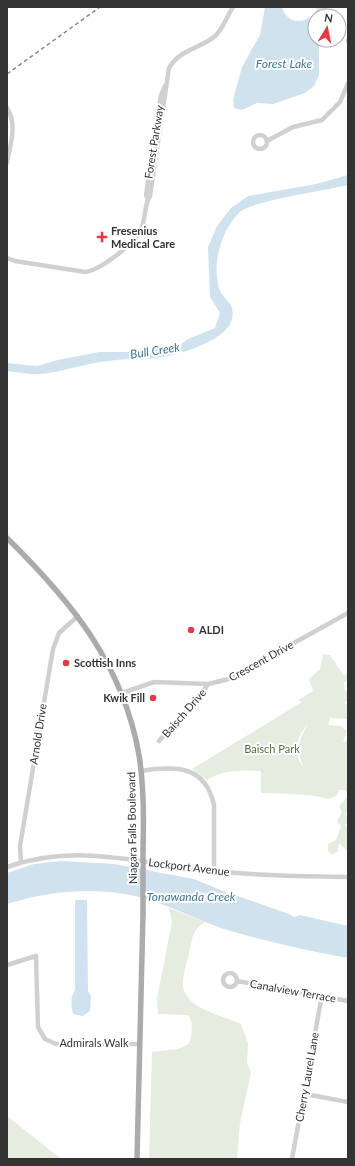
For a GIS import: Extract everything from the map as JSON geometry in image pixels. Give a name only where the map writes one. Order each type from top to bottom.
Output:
[{"type":"main road","name":"Niagara Falls Boulevard","points":[[7,538],[57,590],[78,616],[102,652],[122,693],[134,735],[141,771],[143,798],[143,913],[137,1159]]},
{"type":"street","name":"Forest Parkway","points":[[7,258],[15,261],[85,272],[95,270],[104,265],[139,234],[144,223],[150,196],[166,95],[165,84],[169,68],[177,57],[216,35],[233,7]]},
{"type":"street","points":[[267,141],[293,127],[322,120],[340,102],[348,83]]},
{"type":"street","points":[[7,108],[11,115],[14,127],[7,163]]},
{"type":"street","name":"Crescent Drive","points":[[122,693],[154,682],[208,684],[222,682],[236,676],[348,613]]},
{"type":"street","name":"Arnold Drive","points":[[21,862],[20,846],[53,649],[59,633],[78,616]]},
{"type":"street","name":"Baisch Drive","points":[[159,742],[182,715],[200,698],[208,684]]},
{"type":"street","points":[[141,771],[167,767],[179,768],[192,774],[204,784],[211,796],[214,806],[214,871]]},
{"type":"street","name":"Lockport Avenue","points":[[7,867],[21,862],[57,855],[85,854],[214,871],[348,877]]},
{"type":"street","name":"Admirals Walk","points":[[7,965],[36,956],[38,1027],[45,1038],[56,1044],[139,1044]]},
{"type":"street","name":"Canalview Terrace","points":[[237,981],[322,995],[348,1001]]},
{"type":"street","name":"Cherry Laurel Lane","points":[[292,1159],[322,995]]},
{"type":"street","points":[[305,1094],[348,1102]]},
{"type":"green space","name":"Baisch Park","points":[[323,654],[330,655],[344,676],[348,672],[348,680],[344,683],[345,691],[348,692],[348,700],[344,703],[348,704],[348,719],[330,718],[328,725],[341,726],[347,731],[343,742],[348,741],[348,793],[344,790],[339,790],[337,795],[329,799],[304,795],[261,793],[261,771],[227,772],[207,780],[192,769],[302,702],[298,700],[313,691],[309,679],[320,669]],"holes":[[[308,724],[304,730],[299,745],[303,767],[297,756],[297,745],[298,739],[304,729]]]},
{"type":"green space","points":[[348,796],[348,810],[346,813],[348,821],[345,826],[348,827],[348,849],[346,850],[339,843],[338,851],[332,855],[328,851],[328,844],[336,840],[341,826],[337,821],[342,812],[339,806]]},
{"type":"green space","points":[[169,908],[205,922],[200,925],[192,939],[183,978],[183,987],[186,995],[191,1001],[207,1011],[241,1024],[248,1043],[247,1063],[251,1073],[240,1123],[237,1159],[149,1159],[152,1052],[178,1049],[189,1044],[192,1033],[192,1025],[188,1015],[158,1014],[157,998],[172,922]]},
{"type":"green space","points":[[7,1116],[61,1159],[7,1159]]},
{"type":"water","name":"Forest Lake","points":[[265,7],[282,7],[289,18],[294,20],[299,21],[307,19],[307,48],[319,48],[319,75],[314,86],[305,93],[273,104],[257,103],[242,110],[234,108],[233,100],[242,67],[260,35]]},
{"type":"water","name":"Forest Lake","points":[[318,7],[328,8],[318,8]]},
{"type":"water","name":"Bull Creek","points":[[348,175],[348,185],[259,204],[240,212],[233,219],[223,237],[217,268],[219,288],[223,296],[231,305],[233,313],[232,319],[228,327],[222,333],[203,345],[181,353],[163,357],[100,362],[40,374],[7,371],[7,363],[37,366],[58,360],[99,352],[141,352],[181,344],[188,339],[215,328],[220,313],[210,297],[208,247],[217,226],[231,208],[248,196],[316,184]]},
{"type":"water","name":"Tonawanda Creek","points":[[61,861],[114,864],[194,879],[294,917],[300,915],[348,926],[348,958],[284,945],[237,933],[156,902],[119,893],[100,891],[63,892],[7,904],[7,873],[34,864]]},
{"type":"water","points":[[75,900],[87,900],[88,991],[91,996],[90,1011],[83,1016],[73,1014],[71,1005],[72,996],[75,990]]},
{"type":"railway","points":[[7,74],[100,7]]},
{"type":"place","name":"Fresenius Medical Care","points":[[102,237]]},
{"type":"place","name":"ALDI","points":[[191,630]]},
{"type":"place","name":"Scottish Inns","points":[[66,663]]},
{"type":"place","name":"Kwik Fill","points":[[153,698]]}]
